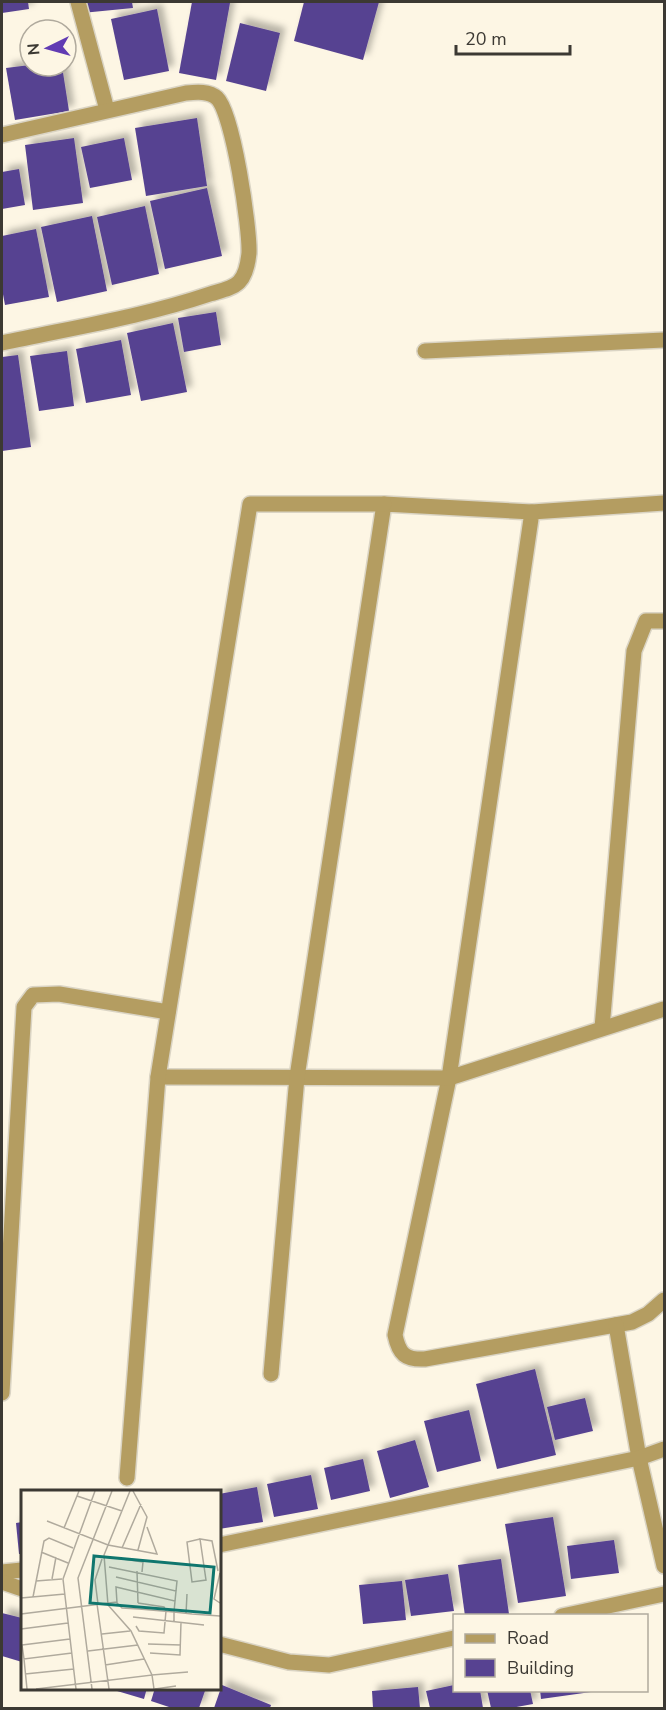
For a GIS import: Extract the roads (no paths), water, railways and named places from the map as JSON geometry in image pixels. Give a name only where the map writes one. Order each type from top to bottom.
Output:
[{"type":"street","points":[[78,2],[106,110]]},
{"type":"street","points":[[2,135],[186,93],[198,92],[216,97],[226,116],[238,168],[249,251],[243,276],[238,283],[229,288],[185,302],[2,343]]},
{"type":"street","points":[[425,351],[664,340]]},
{"type":"street","points":[[127,1478],[158,1077],[249,504],[384,504],[532,512],[664,503]]},
{"type":"street","points":[[271,1374],[297,1077],[384,504]]},
{"type":"street","points":[[532,512],[448,1078],[395,1335],[404,1355],[414,1359],[424,1359],[632,1323],[648,1314],[664,1300]]},
{"type":"street","points":[[602,1028],[634,651],[646,621],[664,621]]},
{"type":"street","points":[[2,1393],[24,1007],[33,995],[59,994],[168,1012]]},
{"type":"street","points":[[158,1077],[448,1078],[664,1009]]},
{"type":"street","points":[[616,1325],[639,1458],[664,1566]]},
{"type":"street","points":[[220,1545],[639,1458],[664,1449]]},
{"type":"street","points":[[2,1572],[21,1570]]},
{"type":"street","points":[[2,1582],[21,1588]]},
{"type":"street","points":[[571,1614],[664,1594]]},
{"type":"street","points":[[220,1644],[289,1662],[329,1665],[453,1638]]}]
